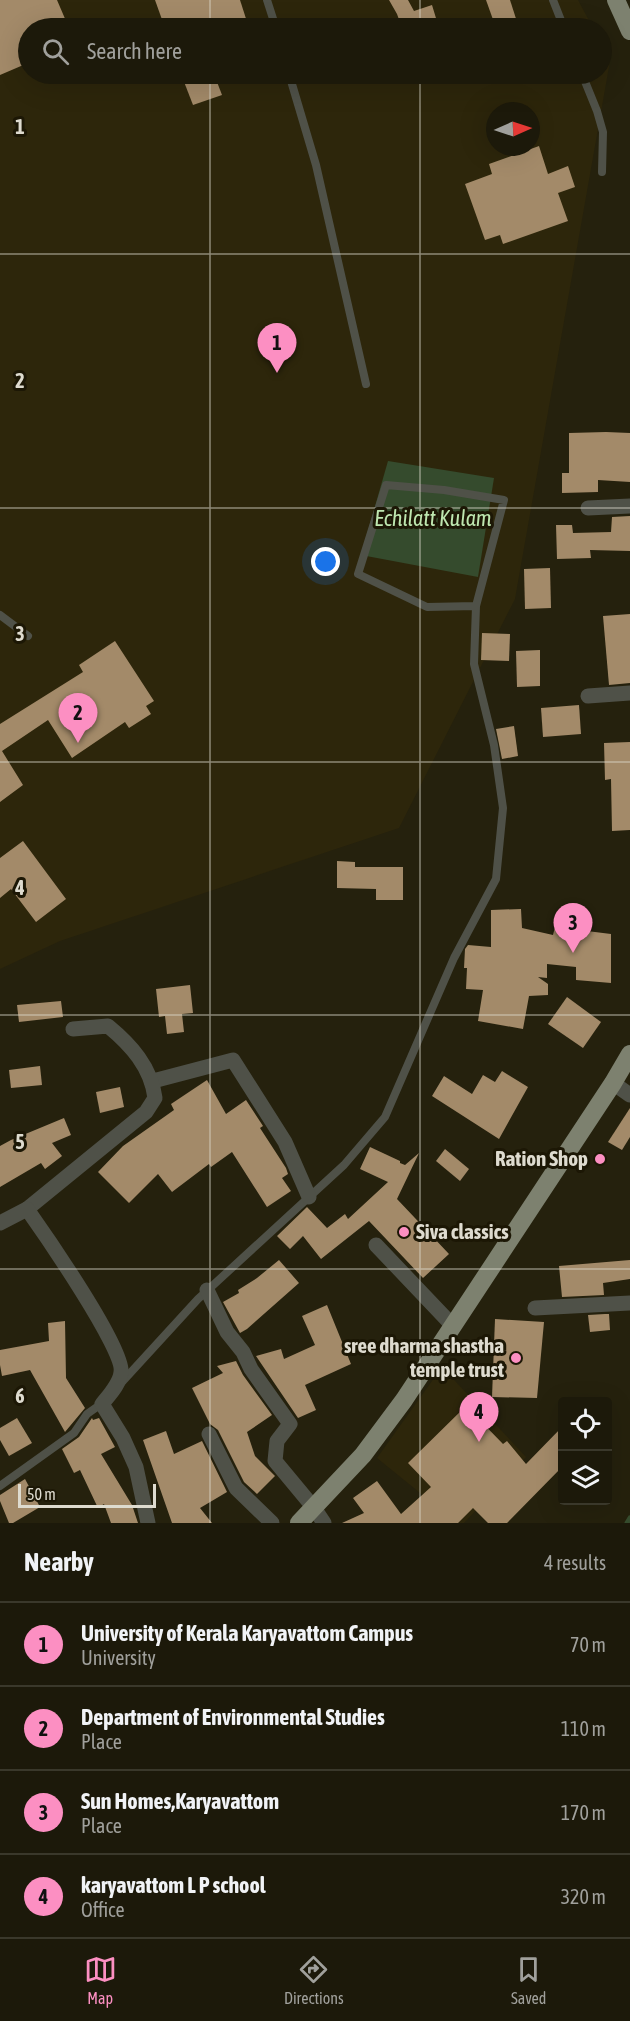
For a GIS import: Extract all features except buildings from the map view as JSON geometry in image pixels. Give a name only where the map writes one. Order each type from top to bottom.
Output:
[{"type":"main road","points":[[616,0],[630,31]]},
{"type":"main road","points":[[299,1523],[319,1515],[404,1400],[630,1054]]},
{"type":"street","points":[[588,508],[630,506]]},
{"type":"street","points":[[588,696],[630,693]]},
{"type":"street","points":[[0,1223],[27,1209],[146,1112],[155,1098],[153,1081],[128,1043],[108,1026],[73,1029]]},
{"type":"street","points":[[153,1081],[233,1060],[285,1142],[309,1197]]},
{"type":"street","points":[[613,1083],[630,1095]]},
{"type":"street","points":[[27,1209],[95,1313],[120,1360],[122,1370],[120,1376],[102,1404],[123,1438],[136,1467],[148,1523]]},
{"type":"street","points":[[376,1245],[453,1326]]},
{"type":"street","points":[[207,1290],[227,1332],[243,1352],[251,1369],[290,1424],[277,1441],[275,1461],[319,1515]]},
{"type":"street","points":[[535,1308],[630,1303]]},
{"type":"street","points":[[208,1434],[236,1488],[272,1523]]},
{"type":"lane","points":[[267,0],[273,18]]},
{"type":"lane","points":[[552,0],[560,18]]},
{"type":"lane","points":[[292,84],[316,165],[366,384]]},
{"type":"lane","points":[[586,84],[603,132],[602,172]]},
{"type":"lane","points":[[0,1486],[74,1433],[87,1414],[102,1404],[207,1290],[344,1165],[385,1117],[454,958],[496,879],[502,808],[494,745],[474,664],[476,606],[504,500],[444,490],[386,485],[358,574],[426,607],[476,606]]},
{"type":"lane","points":[[0,615],[28,636]]},
{"type":"shaded area","points":[[0,0],[578,0],[588,18],[18,18],[18,84],[606,84],[515,599],[399,828],[60,941],[0,969]]},
{"type":"shaded area","points":[[442,1367],[526,1457],[464,1523],[457,1523],[377,1458]]},
{"type":"water","name":"Echilatt Kulam","points":[[388,461],[494,478],[478,577],[361,555]]},
{"type":"waterway","points":[[627,1523],[630,1518]]},
{"type":"place","name":"University of Kerala Karyavattom Campus","points":[[277,373]]},
{"type":"place","name":"Department of Environmental Studies","points":[[78,743]]},
{"type":"place","name":"Sun Homes,Karyavattom","points":[[573,953]]},
{"type":"place","name":"Ration Shop","points":[[600,1159]]},
{"type":"place","name":"Siva classics","points":[[404,1232]]},
{"type":"place","name":"sree dharma shastha temple trust","points":[[516,1358]]},
{"type":"place","name":"karyavattom L P school","points":[[479,1442]]}]
